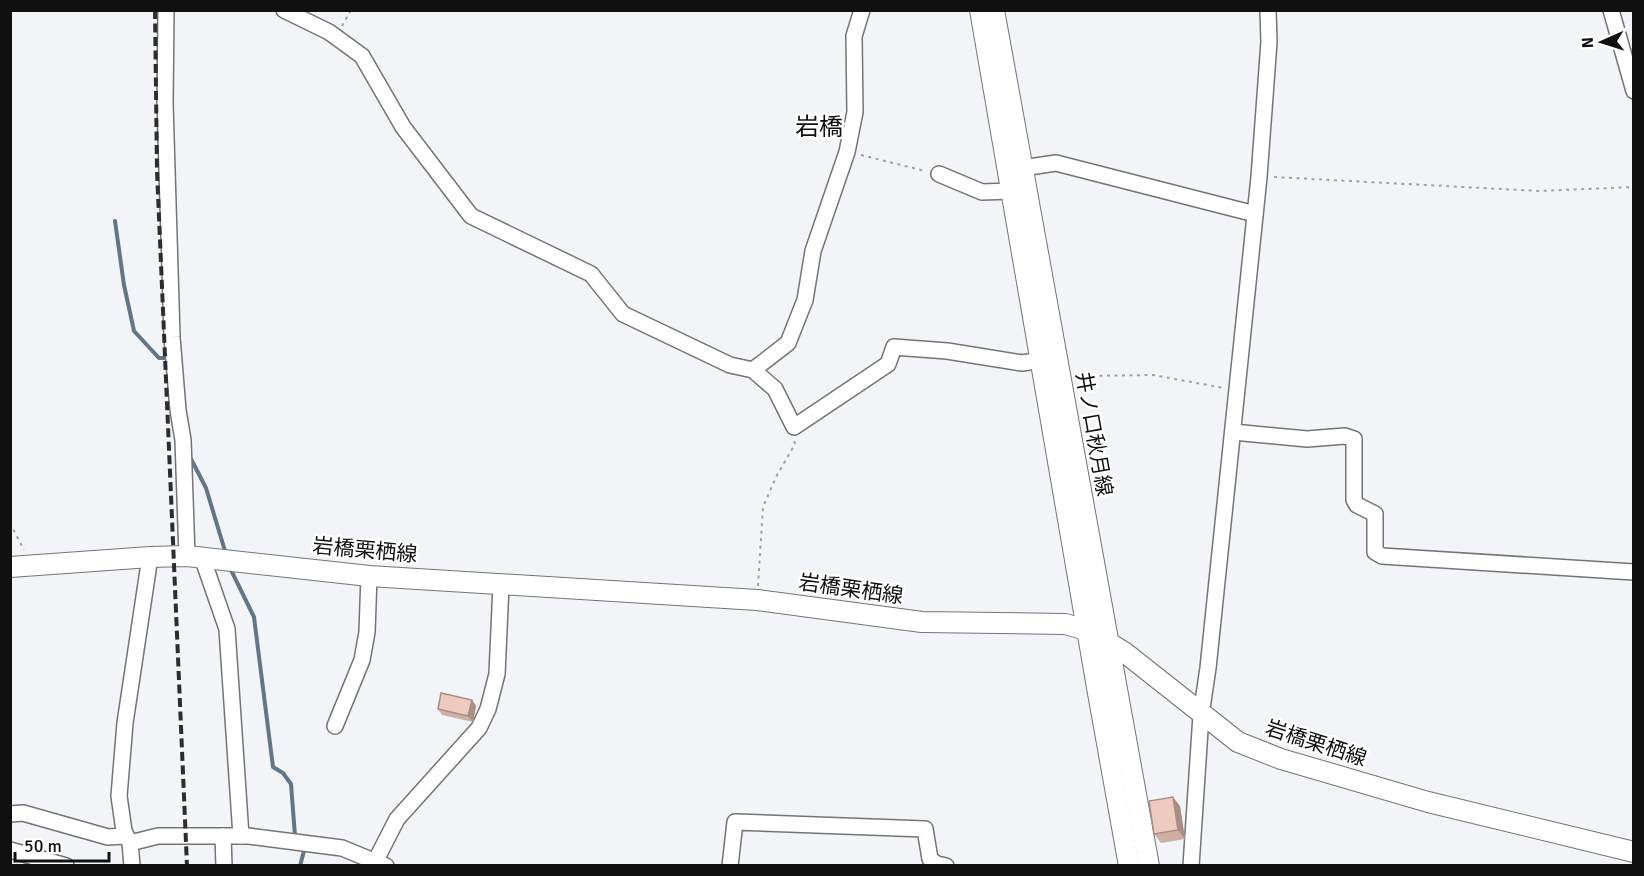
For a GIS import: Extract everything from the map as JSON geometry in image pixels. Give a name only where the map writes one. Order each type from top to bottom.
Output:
[{"type":"main road","name":"井ノ口秋月線","points":[[980,10],[1012,191],[1049,359],[1060,378],[1149,866]]},
{"type":"main road","name":"井ノ口秋月線","points":[[994,10],[1022,168],[1049,359],[1060,482],[1129,866]]},
{"type":"main road","name":"岩橋栗栖線","points":[[10,567],[150,557],[195,557],[369,576],[757,600],[922,622],[1065,624],[1087,630],[1124,652],[1238,742],[1281,759],[1428,802],[1634,852]]},
{"type":"street","points":[[166,10],[165,103],[172,337],[178,410],[195,557],[226,629],[241,836]]},
{"type":"street","points":[[284,10],[329,32],[362,56],[403,128],[471,216],[591,274],[623,314],[730,365],[753,370],[775,389],[794,427],[888,364],[894,347],[947,351],[1022,363],[1049,359]]},
{"type":"street","points":[[753,370],[788,343],[805,300],[813,251],[847,152],[855,112],[854,36],[862,10]]},
{"type":"street","points":[[1191,866],[1202,715],[1259,177],[1269,42],[1268,10]]},
{"type":"street","points":[[1611,10],[1634,91]]},
{"type":"street","points":[[1022,168],[1056,163],[1255,214]]},
{"type":"street","points":[[939,174],[982,192],[1012,191]]},
{"type":"street","points":[[1233,432],[1306,439],[1345,436],[1354,439],[1354,500],[1357,505],[1375,514],[1375,552],[1382,556],[1634,572]]},
{"type":"street","points":[[132,866],[119,796],[122,754],[150,557]]},
{"type":"street","points":[[335,726],[362,660],[367,632],[369,576]]},
{"type":"street","points":[[10,814],[23,813],[108,837],[128,839],[158,836],[241,836],[342,848],[381,864],[397,819],[478,728],[488,709],[497,674],[501,585]]},
{"type":"street","points":[[730,866],[735,822],[925,829],[930,859],[946,866]]},
{"type":"street","points":[[223,836],[224,866]]},
{"type":"street","points":[[10,850],[66,866]]},
{"type":"path","points":[[847,152],[939,174]]},
{"type":"path","points":[[1259,177],[1539,191],[1634,187]]},
{"type":"path","points":[[1060,378],[1153,375],[1237,390]]},
{"type":"path","points":[[757,600],[763,507],[776,477],[795,444],[794,427]]},
{"type":"path","points":[[10,524],[31,566]]},
{"type":"building","points":[[441,693],[472,700],[468,716],[438,709]]},
{"type":"building","points":[[1173,797],[1178,830],[1154,834],[1149,801]]},
{"type":"waterway","points":[[115,221],[124,285],[134,331],[159,358],[169,358]]},
{"type":"waterway","points":[[189,455],[206,488],[225,551]]},
{"type":"waterway","points":[[231,570],[254,617],[273,767],[283,773],[291,784],[295,836],[298,837]]},
{"type":"waterway","points":[[300,866],[305,847]]},
{"type":"railway","points":[[155,10],[157,171],[187,866]]},
{"type":"district","name":"岩橋","points":[[819,127]]}]
